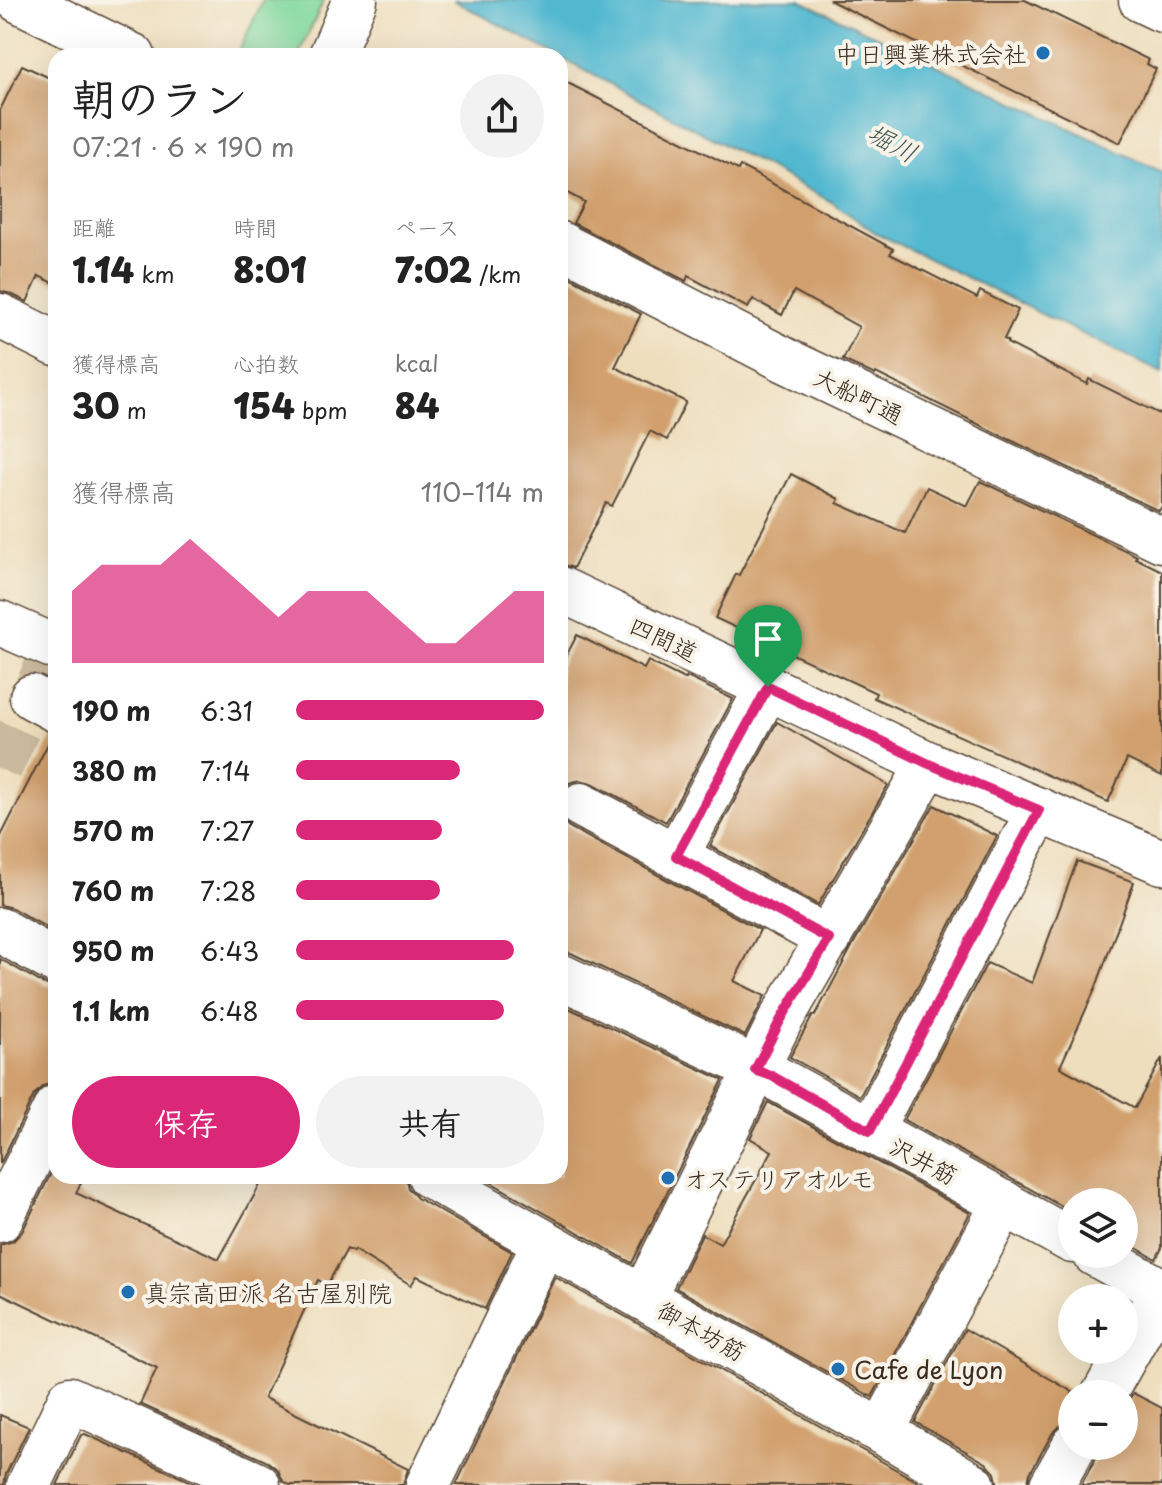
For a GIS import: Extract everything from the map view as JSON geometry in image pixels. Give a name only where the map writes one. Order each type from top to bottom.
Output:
[{"type":"street","points":[[18,0],[117,48]]},
{"type":"street","points":[[334,48],[355,0]]},
{"type":"street","points":[[1141,0],[1162,10]]},
{"type":"street","name":"大船町通","points":[[568,248],[785,360],[1162,540]]},
{"type":"street","points":[[0,316],[48,340]]},
{"type":"street","name":"四間道","points":[[568,593],[929,764],[1162,862]]},
{"type":"street","points":[[0,623],[48,644]]},
{"type":"street","points":[[676,856],[768,687]]},
{"type":"street","points":[[643,1298],[780,1021],[929,764]]},
{"type":"street","points":[[581,805],[829,939]]},
{"type":"street","points":[[870,1131],[1039,810]]},
{"type":"street","points":[[0,930],[48,957]]},
{"type":"street","name":"沢井筋","points":[[568,980],[772,1076],[1058,1233]]},
{"type":"street","points":[[0,1220],[48,1123]]},
{"type":"street","name":"御本坊筋","points":[[444,1184],[973,1485]]},
{"type":"street","points":[[882,1431],[1004,1203]]},
{"type":"street","points":[[428,1485],[544,1243]]},
{"type":"street","points":[[1112,1380],[1159,1302],[1114,1268]]},
{"type":"street","points":[[29,1485],[70,1399],[258,1485]]},
{"type":"street","points":[[1052,1485],[1066,1460]]},
{"type":"green space","points":[[263,0],[324,0],[302,48],[240,48]]},
{"type":"water","name":"堀川","points":[[453,0],[800,0],[1162,172],[1162,373],[876,233],[830,201],[568,61],[568,48],[543,48]]},
{"type":"building","points":[[829,0],[1025,0],[1149,60],[1147,64],[1156,69],[1120,143]]},
{"type":"building","points":[[22,65],[48,77],[48,280],[39,276],[27,302],[0,291],[0,110]]},
{"type":"building","points":[[568,83],[738,170],[740,166],[893,249],[890,254],[977,298],[980,291],[1018,310],[1004,339],[1007,343],[1087,384],[1089,379],[1162,415],[1162,506],[1159,511],[876,373],[843,360],[859,327],[794,291],[782,315],[753,299],[748,308],[688,276],[686,281],[573,223],[584,202],[568,193]]},
{"type":"building","points":[[568,276],[641,314],[615,367],[686,402],[667,440],[650,431],[612,506],[606,503],[573,568],[568,566]]},
{"type":"building","points":[[791,474],[839,499],[837,503],[905,533],[927,487],[967,506],[980,481],[1162,571],[1162,776],[1127,759],[1108,802],[874,698],[876,693],[715,618]]},
{"type":"building","points":[[577,635],[644,669],[648,661],[733,699],[666,822],[592,783],[580,780],[568,784],[568,652]]},
{"type":"building","points":[[777,722],[888,785],[818,905],[710,846]]},
{"type":"building","points":[[48,744],[48,928],[12,908],[0,905],[0,838]]},
{"type":"building","points":[[934,805],[997,836],[860,1096],[790,1057]]},
{"type":"building","points":[[568,826],[760,930],[734,981],[765,996],[745,1036],[568,952]]},
{"type":"building","points":[[1077,861],[1134,882],[1096,987],[1060,1067],[1135,1108],[1162,1058],[1162,1248],[1156,1259],[1138,1249],[1138,1188],[1058,1188],[1058,1204],[904,1120],[987,963],[1032,983]]},
{"type":"building","points":[[0,959],[48,985],[48,1084],[34,1095],[0,1164]]},
{"type":"building","points":[[568,1008],[723,1080],[632,1263],[494,1184],[568,1184]]},
{"type":"building","points":[[768,1102],[970,1213],[872,1397],[676,1288],[702,1234],[720,1244],[772,1151],[750,1138]]},
{"type":"building","points":[[48,1179],[48,1184],[80,1184],[76,1193],[219,1259],[261,1184],[407,1184],[417,1198],[512,1252],[485,1309],[417,1276],[411,1285],[354,1250],[347,1249],[327,1285],[318,1280],[264,1398],[408,1469],[403,1485],[290,1485],[268,1462],[140,1404],[157,1368],[0,1293],[0,1245],[13,1241],[22,1232]]},
{"type":"building","points":[[555,1277],[825,1429],[923,1485],[456,1485]]},
{"type":"building","points":[[965,1329],[1058,1383],[1058,1428],[1030,1473],[1027,1485],[998,1485],[995,1473],[986,1463],[915,1422]]},
{"type":"building","points":[[1138,1396],[1162,1408],[1162,1485],[1081,1485],[1095,1460],[1138,1460]]},
{"type":"building","points":[[0,1415],[29,1427],[6,1474],[4,1485],[0,1485]]},
{"type":"building","points":[[85,1434],[198,1485],[57,1485],[81,1435]]},
{"type":"tunnel","points":[[0,769],[48,663]]},
{"type":"place","name":"中日興業株式会社","points":[[1043,53]]},
{"type":"place","name":"オステリアオルモ","points":[[668,1178]]},
{"type":"place","name":"真宗高田派 名古屋別院","points":[[128,1292]]},
{"type":"place","name":"Cafe de Lyon","points":[[838,1369]]},
{"type":"route","points":[[768,687],[929,764],[1039,810],[870,1131],[772,1076],[755,1070],[829,939],[676,856],[768,687]]}]
